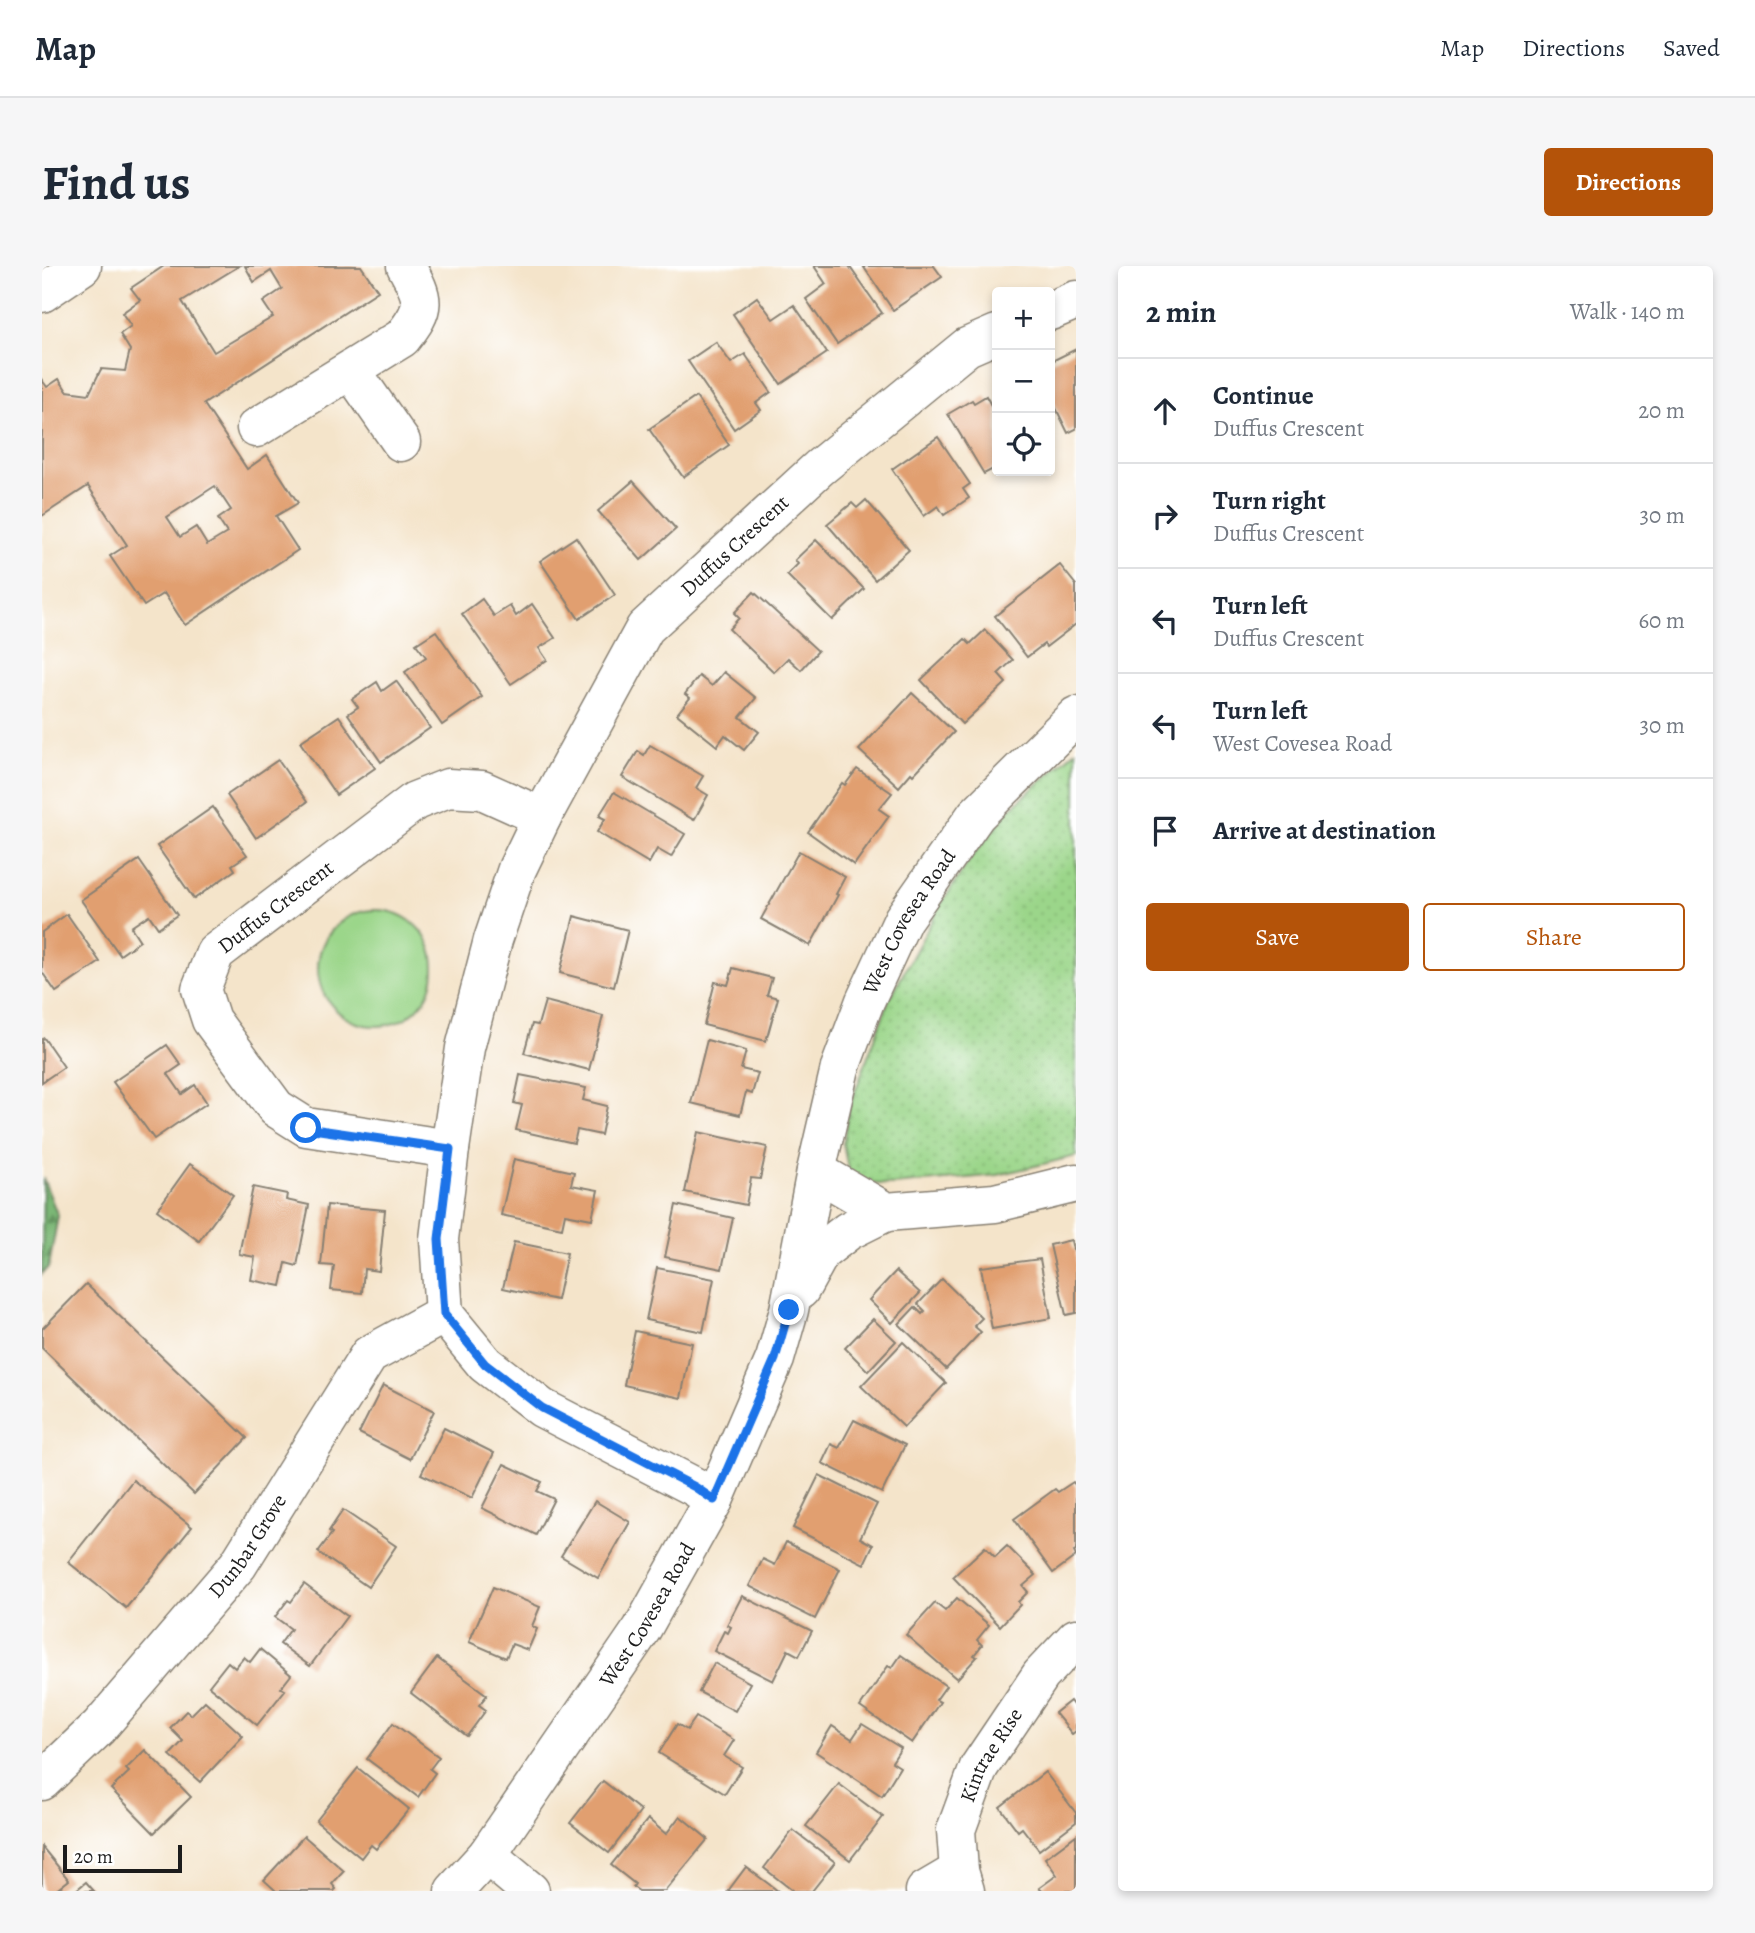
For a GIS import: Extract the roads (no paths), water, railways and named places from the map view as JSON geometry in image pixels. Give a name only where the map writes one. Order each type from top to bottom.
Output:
[{"type":"street","points":[[42,293],[82,266]]},
{"type":"street","points":[[257,428],[402,338],[419,316],[420,290],[406,266]]},
{"type":"street","points":[[1055,309],[1076,300]]},
{"type":"street","name":"Duffus Crescent","points":[[444,1314],[439,1239],[450,1149],[465,1048],[493,940],[517,869],[542,817],[645,628],[819,468],[967,347],[992,336]]},
{"type":"street","points":[[351,370],[401,442]]},
{"type":"street","name":"West Covesea Road","points":[[454,1891],[487,1856],[642,1629],[714,1500],[775,1359],[789,1310],[816,1171],[841,1068],[865,1001],[903,919],[976,816],[1076,716]]},
{"type":"street","name":"Duffus Crescent","points":[[450,1149],[306,1128],[276,1108],[211,1020],[201,989],[215,953],[415,802],[448,788],[482,790],[542,817]]},
{"type":"street","points":[[816,1171],[886,1212]]},
{"type":"street","name":"West Covesea Road","points":[[789,1310],[821,1252],[848,1231],[886,1212],[995,1203],[1076,1184]]},
{"type":"street","points":[[444,1314],[485,1364],[542,1408],[695,1487],[714,1500]]},
{"type":"street","name":"Dunbar Grove","points":[[42,1781],[99,1727],[238,1565],[369,1355],[444,1314]]},
{"type":"street","name":"Kintrae Rise","points":[[962,1881],[956,1830],[979,1766],[1041,1675],[1076,1638]]},
{"type":"street","points":[[487,1856],[530,1891]]},
{"type":"street","points":[[925,1891],[962,1881]]}]
